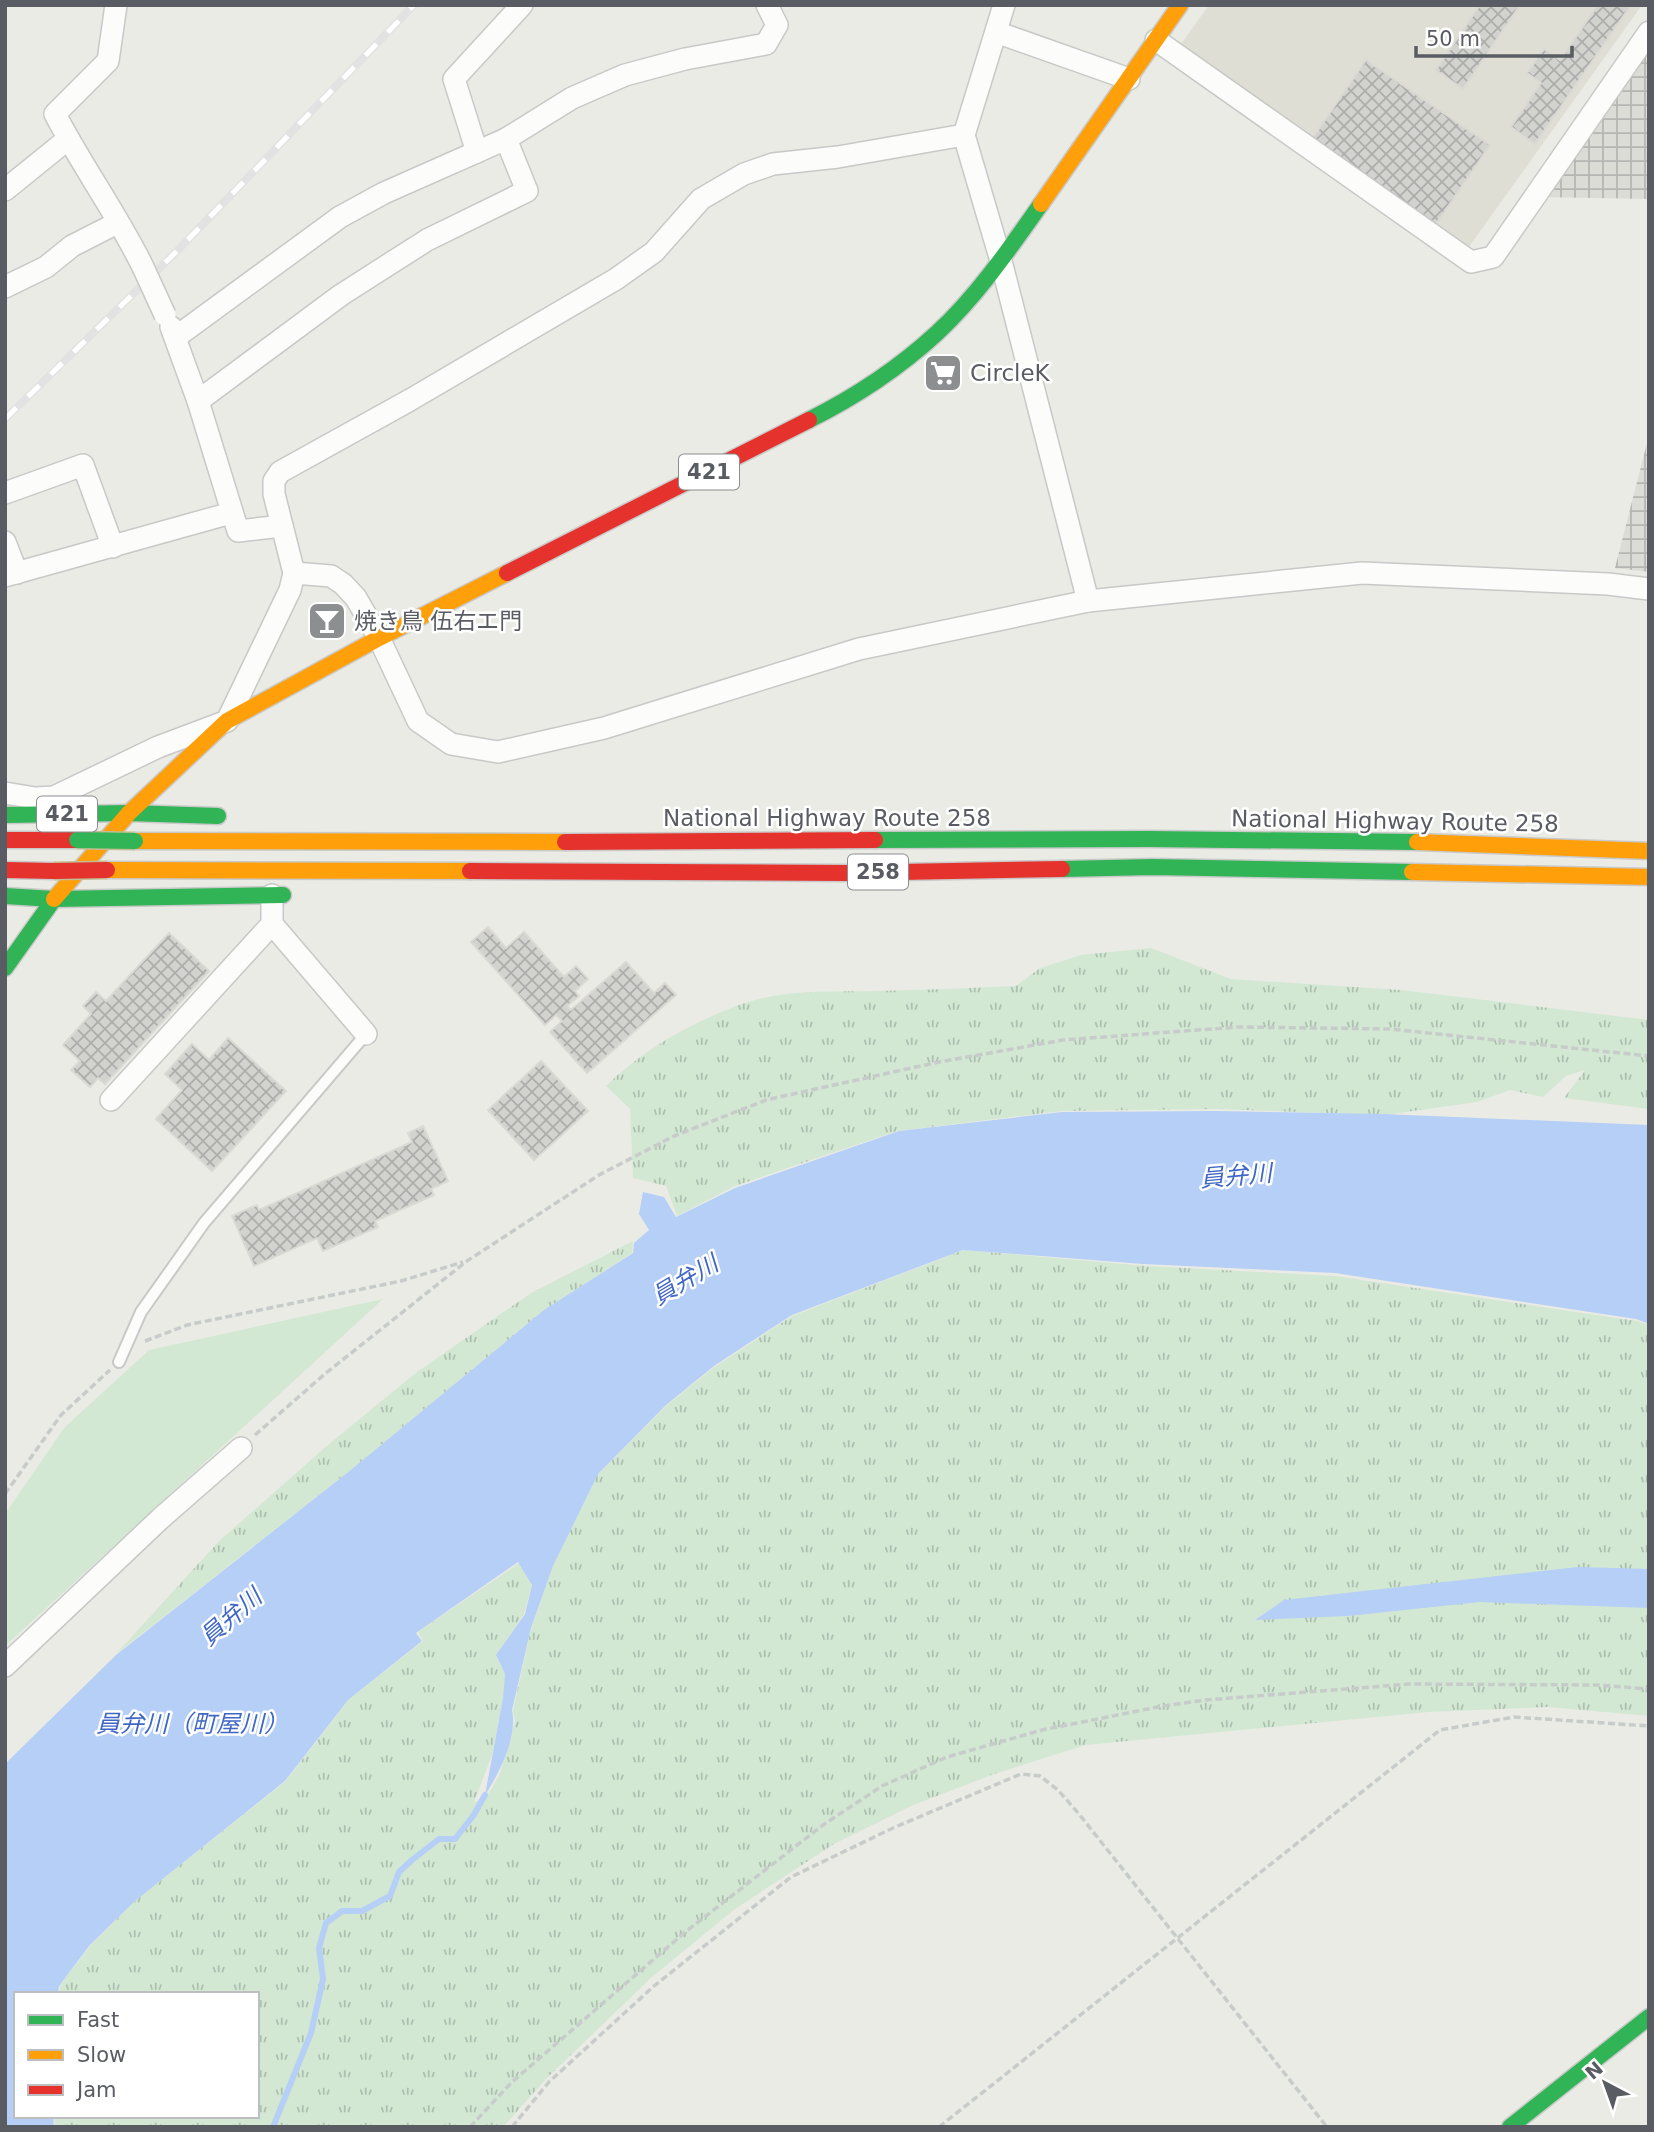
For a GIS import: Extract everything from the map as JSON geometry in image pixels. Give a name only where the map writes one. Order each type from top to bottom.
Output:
[{"type":"main road","name":"421","points":[[54,899],[129,813],[227,720],[379,638],[837,406],[890,371],[937,332],[1001,261],[1180,5]]},
{"type":"main road","name":"421","points":[[5,816],[129,813]]},
{"type":"main road","points":[[129,813],[238,816]]},
{"type":"main road","points":[[883,823],[975,839]]},
{"type":"main road","name":"National Highway Route 258","points":[[5,840],[486,842],[975,839],[1411,842],[1649,851]]},
{"type":"main road","name":"258","points":[[5,870],[848,873],[1153,867],[1649,877]]},
{"type":"main road","points":[[784,890],[848,873]]},
{"type":"main road","points":[[5,897],[54,899],[300,895]]},
{"type":"main road","points":[[5,968],[54,899]]},
{"type":"main road","points":[[1510,2127],[1643,2022],[1649,2040]]},
{"type":"street","points":[[116,5],[108,61],[55,114],[131,243],[177,337],[230,513],[238,531],[282,526]]},
{"type":"street","points":[[477,152],[454,79],[522,5]]},
{"type":"street","points":[[177,337],[340,217],[384,193],[506,139],[572,98],[625,75],[684,59],[766,44],[777,24],[767,5]]},
{"type":"street","points":[[1004,5],[964,135],[1001,261],[1088,601]]},
{"type":"street","points":[[996,32],[1129,79]]},
{"type":"street","points":[[1156,40],[1471,262],[1493,257],[1649,32]]},
{"type":"street","points":[[5,793],[35,798],[54,797],[159,747],[227,720],[290,590],[294,573],[274,494],[274,481],[280,472],[410,400],[616,279],[654,252],[701,200],[744,174],[773,164],[838,157],[964,135]]},
{"type":"street","points":[[5,190],[68,139]]},
{"type":"street","points":[[198,401],[341,295],[427,240],[527,191],[506,139]]},
{"type":"street","points":[[5,287],[46,267],[72,246],[117,223]]},
{"type":"street","points":[[5,493],[83,465],[113,547]]},
{"type":"street","points":[[5,542],[11,575],[230,513]]},
{"type":"street","points":[[294,573],[331,576],[343,583],[356,598],[379,638],[418,721],[451,744],[498,751],[604,728],[859,649],[1088,601],[1362,573],[1608,584],[1649,589]]},
{"type":"street","points":[[272,895],[272,924],[366,1034]]},
{"type":"street","points":[[5,909],[54,899]]},
{"type":"street","points":[[111,1100],[272,924]]},
{"type":"street","points":[[5,1666],[160,1519],[241,1447]]},
{"type":"lane","points":[[119,1362],[141,1312],[205,1223],[366,1034]]},
{"type":"path","points":[[241,1447],[326,1373],[467,1261],[599,1175],[674,1136],[766,1100],[939,1062],[1051,1042],[1132,1033],[1238,1027],[1377,1028],[1649,1056]]},
{"type":"path","points":[[5,1494],[61,1415],[146,1341],[187,1325],[401,1281],[467,1261]]},
{"type":"path","points":[[470,2127],[512,2082],[684,1933],[813,1833],[882,1787],[947,1757],[1042,1730],[1205,1700],[1410,1684],[1597,1685],[1649,1689]]},
{"type":"path","points":[[939,2127],[1440,1730],[1514,1717],[1649,1726]]},
{"type":"path","points":[[512,2127],[549,2082],[654,1986],[791,1877],[893,1828],[1021,1774],[1040,1776],[1058,1790],[1326,2127]]},
{"type":"shaded area","points":[[1209,5],[1642,5],[1466,251],[1179,47]]},
{"type":"shaded area","points":[[1649,47],[1649,201],[1541,197]]},
{"type":"shaded area","points":[[1649,435],[1649,572],[1615,568]]},
{"type":"green space","points":[[1151,948],[1231,979],[1401,990],[1649,1020],[1649,1109],[1564,1098],[1585,1070],[1566,1076],[1543,1097],[1510,1090],[1477,1102],[1385,1115],[1216,1109],[1062,1111],[897,1131],[735,1186],[677,1216],[666,1186],[633,1178],[630,1109],[606,1086],[654,1047],[709,1017],[748,1002],[795,993],[1016,986],[1040,968],[1081,955]]},
{"type":"green space","points":[[633,1241],[632,1253],[543,1311],[352,1469],[115,1655],[219,1541],[329,1444],[417,1372],[531,1293]]},
{"type":"green space","points":[[964,1250],[1146,1266],[1335,1276],[1637,1321],[1649,1325],[1649,1716],[1548,1707],[1429,1712],[1086,1745],[994,1774],[911,1806],[834,1844],[735,1909],[652,1977],[547,2078],[503,2127],[55,2127],[54,2118],[259,2118],[259,1992],[59,1992],[60,1985],[91,1945],[135,1901],[286,1781],[348,1700],[423,1641],[418,1632],[519,1563],[532,1584],[524,1614],[496,1656],[506,1676],[492,1755],[474,1802],[485,1799],[499,1776],[515,1722],[513,1710],[531,1629],[553,1566],[597,1475],[667,1405],[713,1368],[792,1316]]},
{"type":"green space","points":[[383,1299],[5,1646],[5,1514],[64,1428],[149,1350]]},
{"type":"water","points":[[1062,1112],[1384,1114],[1649,1125],[1649,1324],[1636,1319],[1335,1273],[1143,1264],[963,1250],[792,1315],[714,1366],[666,1405],[598,1474],[553,1566],[531,1628],[512,1710],[510,1743],[496,1777],[485,1795],[505,1674],[496,1655],[525,1614],[532,1585],[518,1562],[416,1633],[422,1641],[348,1700],[285,1781],[135,1901],[90,1945],[59,1986],[58,1992],[14,1992],[14,2118],[53,2118],[54,2127],[5,2127],[5,1764],[116,1655],[352,1469],[544,1310],[633,1253],[634,1243],[649,1230],[639,1214],[643,1192],[664,1197],[676,1217],[735,1188],[899,1131]]},
{"type":"water","points":[[1578,1567],[1649,1569],[1649,1608],[1480,1602],[1348,1616],[1255,1620],[1284,1600]]},
{"type":"building","points":[[1480,5],[1520,5],[1463,89],[1436,70]]},
{"type":"building","points":[[1598,5],[1631,5],[1535,144],[1511,127],[1541,83],[1527,73],[1544,49],[1560,60]]},
{"type":"building","points":[[1366,60],[1490,145],[1436,224],[1312,139]]},
{"type":"building","points":[[488,927],[506,948],[524,932],[564,977],[576,966],[588,979],[575,991],[579,996],[567,1006],[571,1010],[626,962],[654,993],[665,983],[676,995],[587,1073],[550,1032],[562,1021],[556,1015],[545,1025],[471,942]]},
{"type":"building","points":[[169,933],[209,971],[105,1084],[98,1078],[90,1087],[71,1070],[80,1061],[63,1045],[91,1014],[83,1006],[96,992],[106,1001]]},
{"type":"building","points":[[228,1038],[286,1091],[212,1171],[156,1119],[182,1090],[165,1074],[192,1044],[209,1060]]},
{"type":"building","points":[[541,1061],[588,1111],[534,1160],[488,1110]]},
{"type":"building","points":[[423,1126],[448,1181],[431,1189],[434,1195],[375,1221],[378,1227],[323,1251],[317,1238],[254,1266],[232,1216],[257,1205],[259,1210],[412,1142],[408,1133]]},
{"type":"waterway","points":[[273,2127],[311,2033],[323,1979],[319,1948],[326,1923],[342,1911],[362,1911],[390,1896],[399,1872],[439,1839],[455,1839],[485,1795]]},
{"type":"railway","points":[[5,419],[178,250],[414,5]]},
{"type":"traffic: fast","points":[[809,420],[876,381],[937,333],[979,288],[1041,204]]},
{"type":"traffic: fast","points":[[5,815],[129,813],[218,816]]},
{"type":"traffic: fast","points":[[77,840],[135,841]]},
{"type":"traffic: fast","points":[[875,840],[1417,842]]},
{"type":"traffic: fast","points":[[1062,869],[1153,867],[1412,872]]},
{"type":"traffic: fast","points":[[5,896],[54,899],[283,895]]},
{"type":"traffic: fast","points":[[5,968],[54,899]]},
{"type":"traffic: fast","points":[[1510,2127],[1649,2017]]},
{"type":"traffic: slow","points":[[1041,204],[1180,5]]},
{"type":"traffic: slow","points":[[54,899],[129,813],[227,721],[379,638],[507,573]]},
{"type":"traffic: slow","points":[[135,841],[565,842]]},
{"type":"traffic: slow","points":[[1417,842],[1649,851]]},
{"type":"traffic: slow","points":[[107,870],[470,871]]},
{"type":"traffic: slow","points":[[1412,872],[1649,877]]},
{"type":"traffic: jam","points":[[507,573],[809,420]]},
{"type":"traffic: jam","points":[[5,840],[77,840]]},
{"type":"traffic: jam","points":[[565,842],[875,840]]},
{"type":"traffic: jam","points":[[470,871],[847,873],[1062,869]]},
{"type":"traffic: jam","points":[[5,870],[54,871]]},
{"type":"traffic: jam","points":[[54,871],[107,870]]},
{"type":"place","name":"CircleK","points":[[943,373]]},
{"type":"place","name":"焼き鳥 伍右エ門","points":[[327,621]]},
{"type":"water label","name":"員弁川","points":[[1236,1176]]},
{"type":"water label","name":"員弁川","points":[[685,1280]]},
{"type":"water label","name":"員弁川","points":[[231,1617]]},
{"type":"water label","name":"員弁川（町屋川）","points":[[192,1724]]}]
